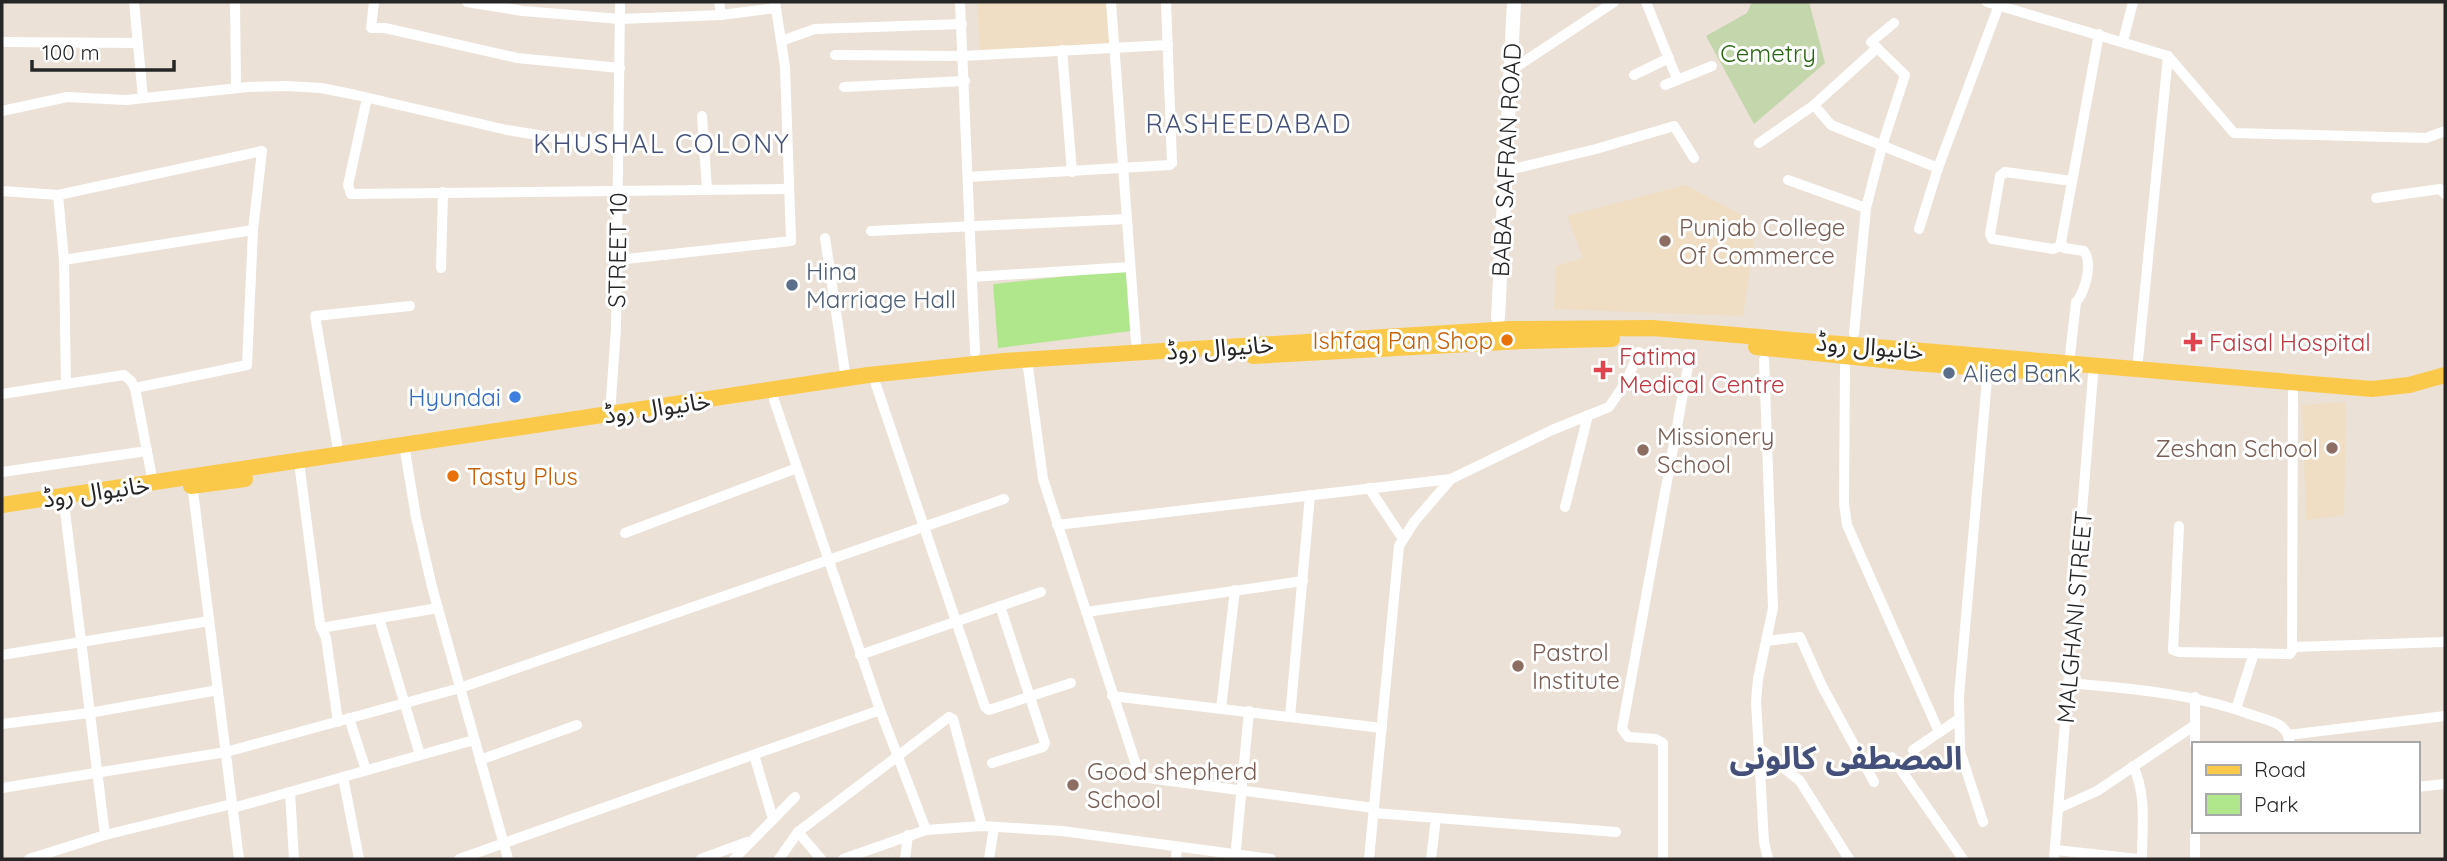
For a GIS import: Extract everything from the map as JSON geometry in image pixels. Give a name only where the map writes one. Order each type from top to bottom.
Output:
[{"type":"main road","name":"BABA SAFRAN ROAD","points":[[1498,318],[1514,2]]},
{"type":"main road","name":"خانیوال روڈ","points":[[2,515],[63,499],[153,482],[192,481],[300,470],[610,414],[846,379],[1004,361],[1510,329],[1692,331],[2372,390],[2409,385],[2445,375]]},
{"type":"main road","name":"خانیوال روڈ","points":[[2,505],[192,481],[339,455],[405,450],[876,384],[1028,367],[1523,341],[1644,338],[1912,363],[2373,397],[2400,395],[2445,382]]},
{"type":"street","points":[[134,2],[143,98]]},
{"type":"street","points":[[235,2],[236,88]]},
{"type":"street","points":[[374,2],[370,28],[385,28],[517,58],[620,68]]},
{"type":"street","points":[[467,2],[523,11],[620,19],[720,15],[775,5],[785,67],[791,241],[617,260]]},
{"type":"street","name":"STREET 10","points":[[610,414],[616,328],[620,2]]},
{"type":"street","points":[[719,2],[720,15]]},
{"type":"street","points":[[960,2],[975,352]]},
{"type":"street","points":[[1111,2],[1136,342]]},
{"type":"street","points":[[968,177],[1168,166],[1172,163],[1166,2]]},
{"type":"street","points":[[1510,71],[1614,2]]},
{"type":"street","points":[[1646,2],[1677,79]]},
{"type":"street","points":[[1987,2],[2168,56],[2234,133],[2426,138],[2445,131]]},
{"type":"street","points":[[2025,13],[2028,2]]},
{"type":"street","points":[[2123,41],[2133,2]]},
{"type":"street","points":[[1919,229],[1938,168],[1998,5]]},
{"type":"street","points":[[1854,333],[1866,208],[1905,75],[1871,42],[1894,23]]},
{"type":"street","points":[[781,41],[815,29],[962,24]]},
{"type":"street","points":[[2061,246],[2099,34]]},
{"type":"street","points":[[2,42],[138,43]]},
{"type":"street","points":[[835,55],[963,56],[1168,45]]},
{"type":"street","points":[[1759,143],[1814,105],[1877,48]]},
{"type":"street","points":[[1062,51],[1072,172]]},
{"type":"street","points":[[2137,370],[2168,56]]},
{"type":"street","points":[[1634,75],[1669,58]]},
{"type":"street","points":[[1665,85],[1712,66]]},
{"type":"street","points":[[844,87],[965,81]]},
{"type":"street","points":[[2,111],[67,97],[126,100],[236,88],[287,86],[321,88],[507,130],[568,140],[592,143],[620,137]]},
{"type":"street","points":[[367,98],[348,185],[351,194],[789,190]]},
{"type":"street","points":[[1814,105],[1831,125],[1938,168]]},
{"type":"street","points":[[702,116],[707,190]]},
{"type":"street","points":[[1505,171],[1597,149],[1674,126],[1694,158]]},
{"type":"street","points":[[2,191],[58,195],[262,152],[253,230],[247,365],[135,388]]},
{"type":"street","points":[[2069,364],[2076,302],[2083,295],[2088,259],[2084,251],[1992,239],[1990,234],[2000,176],[2005,172],[2072,181]]},
{"type":"street","points":[[1788,180],[1866,208]]},
{"type":"street","points":[[2376,198],[2440,190],[2445,194]]},
{"type":"street","points":[[441,268],[443,192]]},
{"type":"street","points":[[58,195],[64,260],[66,384]]},
{"type":"street","points":[[871,231],[1127,219]]},
{"type":"street","points":[[64,260],[253,230]]},
{"type":"street","points":[[825,237],[846,379]]},
{"type":"street","points":[[972,277],[1130,267]]},
{"type":"street","points":[[339,455],[315,316],[411,306]]},
{"type":"street","points":[[1057,524],[1451,479],[1552,430],[1609,407],[1617,397],[1639,352]]},
{"type":"street","points":[[1663,859],[1664,743],[1656,739],[1628,737],[1622,729],[1690,355]]},
{"type":"street","points":[[1763,360],[1773,608],[1756,690],[1764,842],[1768,859]]},
{"type":"street","points":[[1845,366],[1844,503],[1847,525],[1940,732]]},
{"type":"street","points":[[1028,367],[1043,479],[1140,778],[1436,818],[1616,832]]},
{"type":"street","points":[[1983,822],[1960,751],[1959,719],[1963,636],[1988,368]]},
{"type":"street","points":[[2,394],[124,375],[135,388],[153,482]]},
{"type":"street","name":"MALGHANI STREET","points":[[2055,855],[2093,375]]},
{"type":"street","points":[[876,384],[986,709],[1072,683]]},
{"type":"street","points":[[2179,526],[2173,650],[2290,654],[2293,647],[2293,393]]},
{"type":"street","points":[[774,400],[860,655],[926,830]]},
{"type":"street","points":[[1564,507],[1588,415]]},
{"type":"street","points":[[405,450],[416,517],[438,608],[508,859]]},
{"type":"street","points":[[2,472],[147,451]]},
{"type":"street","points":[[625,533],[797,468]]},
{"type":"street","points":[[300,470],[321,628],[326,638],[338,722]]},
{"type":"street","points":[[1369,859],[1399,546],[1414,522],[1451,479]]},
{"type":"street","points":[[192,481],[239,859]]},
{"type":"street","points":[[1369,488],[1403,539]]},
{"type":"street","points":[[1290,716],[1310,495]]},
{"type":"street","points":[[63,499],[105,835]]},
{"type":"street","points":[[2,788],[226,752],[460,688],[1004,499]]},
{"type":"street","points":[[1086,612],[1303,580]]},
{"type":"street","points":[[1221,708],[1235,590]]},
{"type":"street","points":[[860,655],[1041,592]]},
{"type":"street","points":[[992,763],[1045,745],[1000,606]]},
{"type":"street","points":[[321,628],[438,608]]},
{"type":"street","points":[[379,618],[420,755]]},
{"type":"street","points":[[2,654],[209,621]]},
{"type":"street","points":[[1766,641],[1800,637],[1822,686],[1874,782]]},
{"type":"street","points":[[2293,647],[2445,642]]},
{"type":"street","points":[[2236,709],[2254,653]]},
{"type":"street","points":[[2068,683],[2164,691],[2195,697],[2281,726],[2289,739],[2445,716]]},
{"type":"street","points":[[2,724],[89,713],[218,690]]},
{"type":"street","points":[[1112,696],[1382,728]]},
{"type":"street","points":[[2195,697],[2195,742]]},
{"type":"street","points":[[459,859],[880,710]]},
{"type":"street","points":[[1235,857],[1249,711]]},
{"type":"street","points":[[779,859],[798,832],[949,717],[952,717],[982,826]]},
{"type":"street","points":[[349,718],[366,770]]},
{"type":"street","points":[[1913,750],[1959,719]]},
{"type":"street","points":[[480,760],[577,725]]},
{"type":"street","points":[[2059,808],[2097,791],[2194,725]]},
{"type":"street","points":[[29,859],[105,835],[289,792],[474,740]]},
{"type":"street","points":[[1759,748],[1800,780],[1849,859]]},
{"type":"street","points":[[754,755],[773,819]]},
{"type":"street","points":[[1892,757],[1963,859]]},
{"type":"street","points":[[2055,855],[2140,859],[2143,794],[2133,766]]},
{"type":"street","points":[[343,777],[359,859]]},
{"type":"street","points":[[2419,787],[2445,784]]},
{"type":"street","points":[[289,792],[294,859]]},
{"type":"street","points":[[734,859],[795,797]]},
{"type":"street","points":[[1431,859],[1436,818]]},
{"type":"street","points":[[843,859],[926,830],[982,826],[1062,831],[1235,857],[1271,859]]},
{"type":"street","points":[[989,859],[994,827]]},
{"type":"street","points":[[798,832],[821,859]]},
{"type":"street","points":[[2195,833],[2195,859]]},
{"type":"street","points":[[905,859],[908,835]]},
{"type":"street","points":[[701,859],[752,841]]},
{"type":"street","points":[[1176,859],[1177,847]]},
{"type":"shaded area","points":[[977,2],[1116,2],[1119,42],[980,52]]},
{"type":"shaded area","name":"Punjab College Of Commerce","points":[[1685,185],[1756,223],[1743,316],[1554,309],[1556,266],[1583,258],[1567,216]]},
{"type":"shaded area","points":[[2346,402],[2344,515],[2306,520],[2302,405]]},
{"type":"green space","name":"Cemetry","points":[[1752,2],[1809,2],[1825,63],[1754,124],[1706,36],[1747,13]]},
{"type":"green space","points":[[1128,270],[1131,331],[998,348],[993,284]]},
{"type":"place","name":"Punjab College Of Commerce","points":[[1665,241]]},
{"type":"place","name":"Hina Marriage Hall","points":[[792,285]]},
{"type":"place","name":"Ishfaq Pan Shop","points":[[1507,340]]},
{"type":"place","name":"Faisal Hospital","points":[[2193,342]]},
{"type":"place","name":"Fatima Medical Centre","points":[[1603,370]]},
{"type":"place","name":"Alied Bank","points":[[1949,373]]},
{"type":"place","name":"Hyundai","points":[[515,397]]},
{"type":"place","name":"Zeshan School","points":[[2332,448]]},
{"type":"place","name":"Missionery School","points":[[1643,450]]},
{"type":"place","name":"Tasty Plus","points":[[453,476]]},
{"type":"place","name":"Pastrol Institute","points":[[1518,666]]},
{"type":"place","name":"Good shepherd School","points":[[1073,785]]},
{"type":"district","name":"RASHEEDABAD","points":[[1249,123]]},
{"type":"district","name":"KHUSHAL COLONY","points":[[662,143]]},
{"type":"district","name":"المصطفی کالونی","points":[[1846,757]]}]
